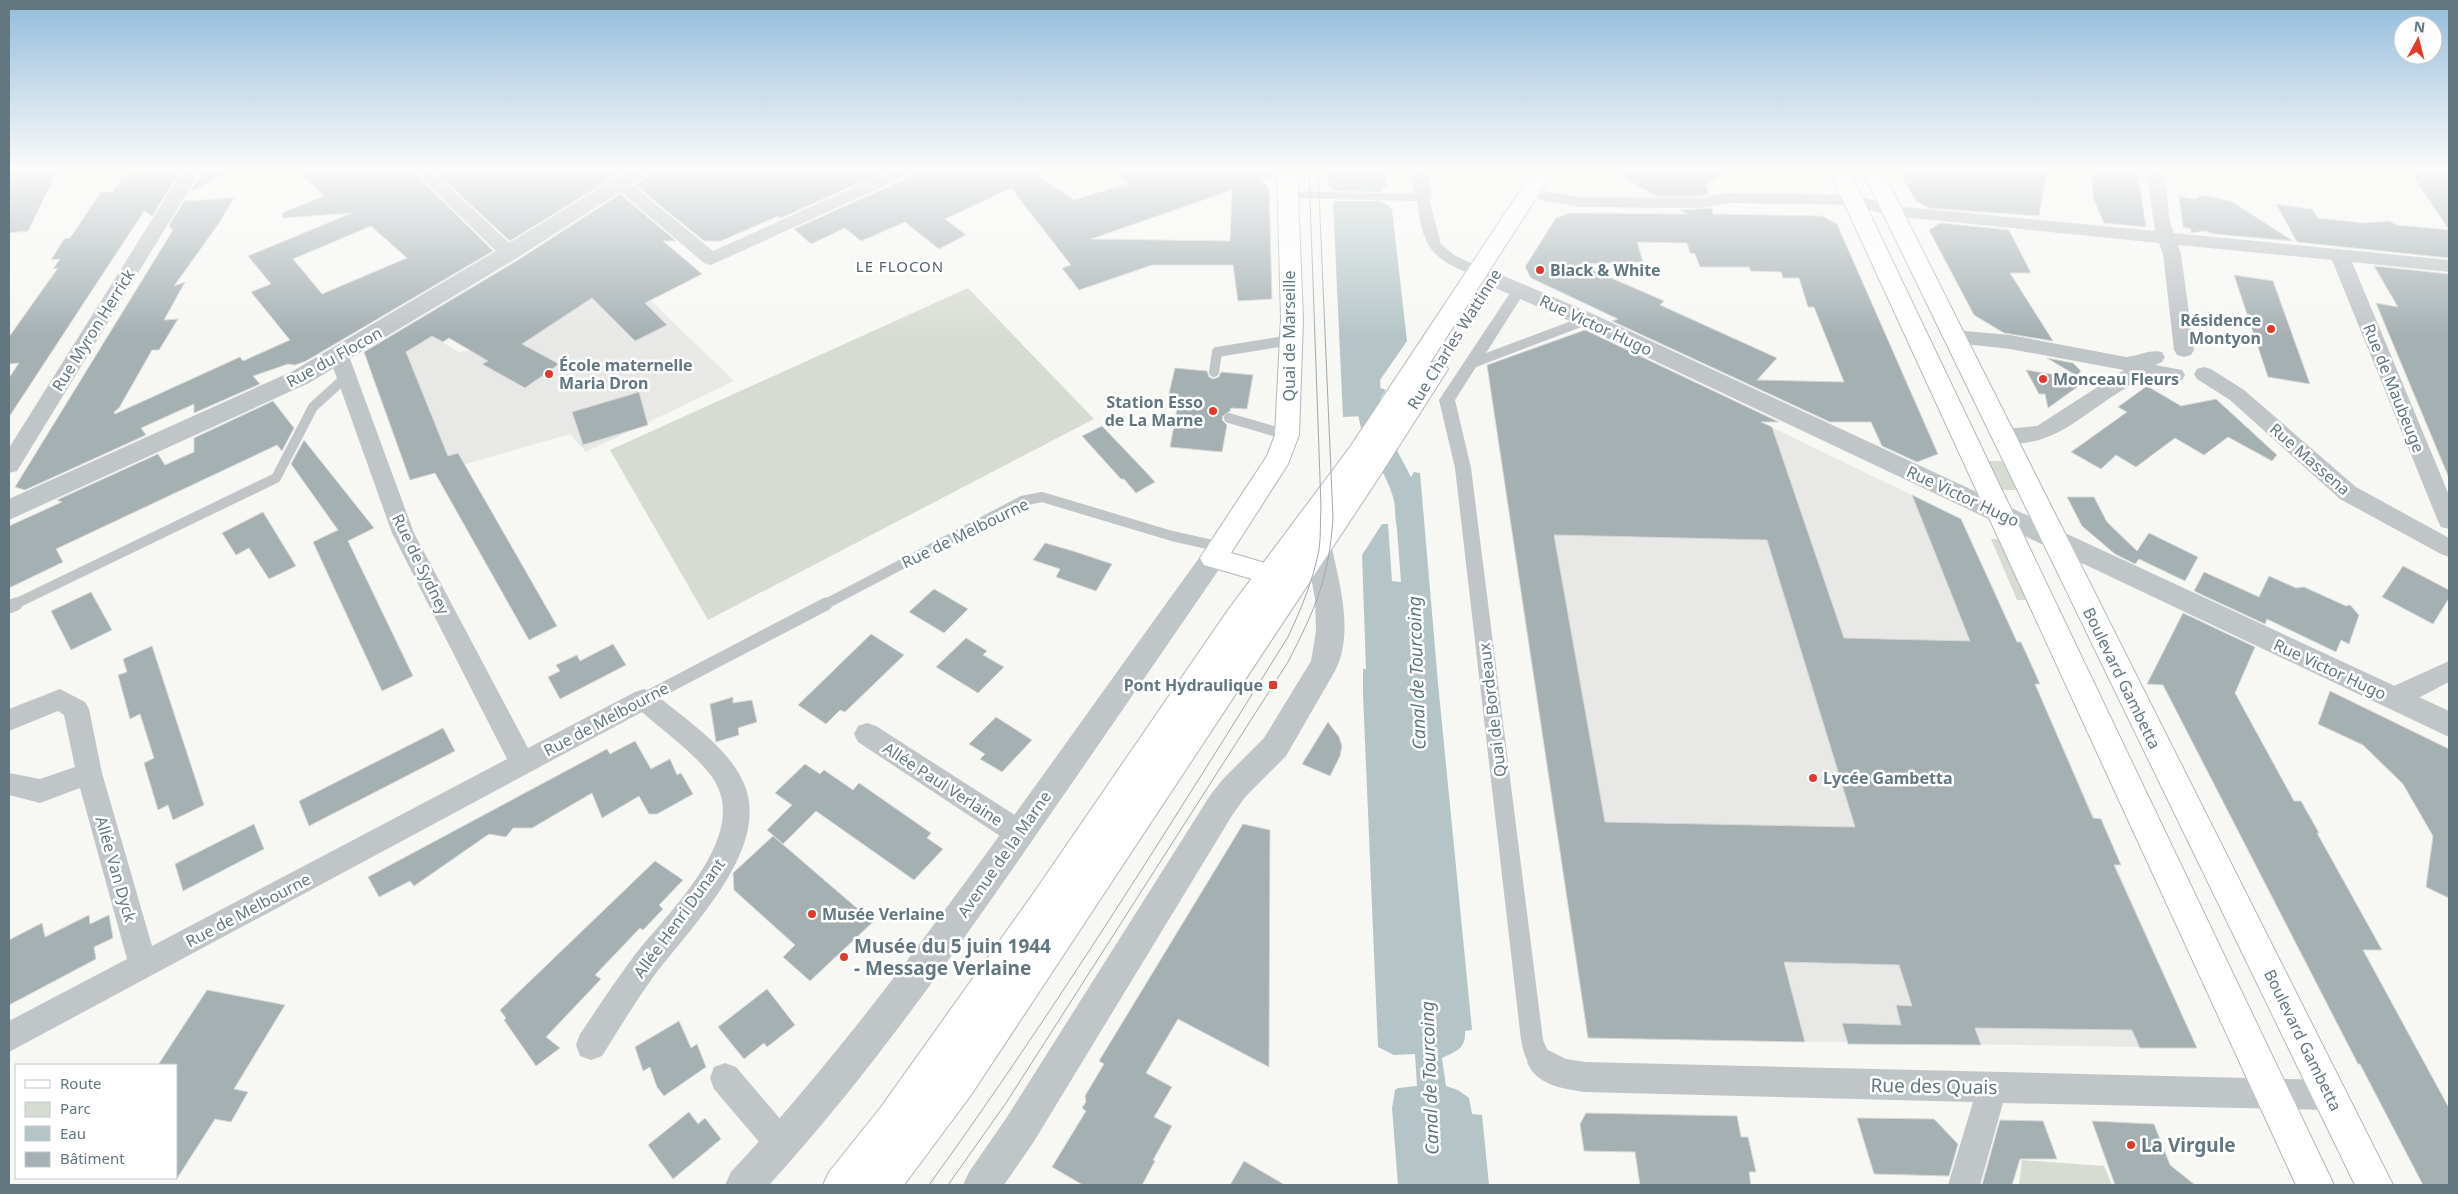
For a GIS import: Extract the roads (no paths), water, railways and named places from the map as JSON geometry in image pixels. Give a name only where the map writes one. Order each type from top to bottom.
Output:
[{"type":"main road","name":"Quai de Marseille","points":[[1286,441],[1291,340],[1288,226]]},
{"type":"main road","name":"Rue Charles Wattinne","points":[[1319,548],[1395,434],[1512,226]]},
{"type":"main road","name":"Rue Charles Wattinne","points":[[1282,578],[1302,533],[1484,275],[1523,226]]},
{"type":"main road","points":[[1865,226],[2315,1185]]},
{"type":"main road","name":"Boulevard Gambetta","points":[[1899,226],[2374,1185]]},
{"type":"main road","name":"Avenue de la Marne","points":[[1217,552],[1286,441]]},
{"type":"main road","points":[[842,1185],[894,1120],[1282,578],[1319,548]]},
{"type":"main road","points":[[1217,552],[1282,578]]},
{"type":"main road","points":[[881,1185],[975,1059],[1282,578]]},
{"type":"street","name":"Rue Myron Herrick","points":[[9,465],[157,226]]},
{"type":"street","points":[[480,226],[509,253]]},
{"type":"street","name":"Rue du Flocon","points":[[9,510],[301,377],[343,366],[552,226]]},
{"type":"street","points":[[670,226],[711,260],[785,226]]},
{"type":"street","points":[[1429,226],[1433,246],[1452,261],[1484,275]]},
{"type":"street","points":[[2047,226],[2449,266]]},
{"type":"street","points":[[2162,226],[2172,254],[2184,350]]},
{"type":"street","name":"Rue de Maubeuge","points":[[2340,256],[2449,521]]},
{"type":"street","name":"Rue Victor Hugo","points":[[1484,275],[1587,320],[2449,725]]},
{"type":"street","name":"Quai de Bordeaux","points":[[1519,290],[1447,400],[1463,468],[1532,1040],[1535,1053],[1542,1062]]},
{"type":"street","points":[[1470,364],[1587,320]]},
{"type":"street","points":[[1954,337],[2001,340],[2126,364],[2142,363],[2155,357],[2157,352],[2164,349],[2184,350],[2203,362],[2205,367],[2204,374],[2190,378],[2149,371],[2137,372],[2098,394],[2044,432],[2027,436],[2002,435]]},
{"type":"street","points":[[2068,353],[2086,360],[2097,370],[2104,383],[2098,394]]},
{"type":"street","points":[[2155,357],[2160,366],[2174,375]]},
{"type":"street","name":"Rue de Sydney","points":[[343,366],[403,533],[523,764]]},
{"type":"street","name":"Rue Massena","points":[[2204,374],[2237,395],[2348,493],[2449,548]]},
{"type":"street","points":[[982,1185],[1025,1121],[1222,804],[1235,787],[1275,747],[1320,674],[1328,652],[1330,611],[1326,576],[1319,548]]},
{"type":"street","name":"Avenue de la Marne","points":[[744,1185],[782,1145],[873,1034],[1019,833],[1217,552]]},
{"type":"street","points":[[1282,578],[1316,590],[1330,611]]},
{"type":"street","points":[[2392,698],[2449,671]]},
{"type":"street","name":"Rue de Melbourne","points":[[9,1037],[644,698]]},
{"type":"street","name":"Allée Henri Dunant","points":[[591,1045],[627,989],[714,876],[729,848],[736,824],[736,803],[733,789],[723,771],[644,698]]},
{"type":"street","name":"Allée Van Dyck","points":[[9,720],[60,699],[76,709],[89,773],[143,966]]},
{"type":"street","name":"Allée Paul Verlaine","points":[[867,734],[1019,833]]},
{"type":"street","points":[[9,784],[40,792],[89,773]]},
{"type":"street","name":"Rue des Quais","points":[[1542,1062],[1562,1074],[1585,1077],[2330,1095]]},
{"type":"street","points":[[725,1078],[782,1145]]},
{"type":"street","points":[[1964,1185],[1992,1088]]},
{"type":"lane","points":[[1214,372],[1217,352],[1269,342],[1291,340]]},
{"type":"lane","points":[[9,607],[276,478],[313,407],[343,366]]},
{"type":"lane","points":[[1228,418],[1286,441]]},
{"type":"lane","name":"Rue de Melbourne","points":[[644,698],[1022,501],[1042,497],[1172,536],[1217,552]]},
{"type":"water","points":[[1334,226],[1394,226],[1407,341],[1376,386],[1386,390],[1364,423],[1363,416],[1343,417]]},
{"type":"water","points":[[1414,472],[1420,473],[1438,683],[1472,1030],[1465,1031],[1464,1042],[1459,1049],[1442,1058],[1446,1086],[1458,1090],[1469,1098],[1472,1114],[1482,1115],[1489,1185],[1398,1185],[1392,1108],[1395,1090],[1417,1086],[1415,1054],[1394,1055],[1378,1047],[1363,695],[1363,669],[1366,669],[1362,555],[1382,524],[1388,524],[1392,581],[1401,582],[1395,503]]},
{"type":"waterway","name":"Canal de Tourcoing","points":[[1368,378],[1370,418],[1377,438],[1401,482],[1407,499],[1409,527]]},
{"type":"tram line","points":[[929,1185],[1023,1051],[1157,845],[1288,637],[1306,595],[1319,550],[1321,507],[1311,226]]},
{"type":"tram line","points":[[948,1185],[1006,1103],[1288,662],[1313,609],[1328,559],[1333,518],[1320,226]]},
{"type":"place","name":"Black & White","points":[[1540,270]]},
{"type":"place","name":"Résidence Montyon","points":[[2271,329]]},
{"type":"place","name":"École maternelle Maria Dron","points":[[549,374]]},
{"type":"place","name":"Monceau Fleurs","points":[[2043,379]]},
{"type":"place","name":"Station Esso de La Marne","points":[[1213,411]]},
{"type":"place","name":"Pont Hydraulique","points":[[1273,685]]},
{"type":"place","name":"Lycée Gambetta","points":[[1813,778]]},
{"type":"place","name":"Musée Verlaine","points":[[812,914]]},
{"type":"place","name":"Musée du 5 juin 1944 - Message Verlaine","points":[[844,957]]},
{"type":"place","name":"La Virgule","points":[[2131,1145]]},
{"type":"district","name":"LE FLOCON","points":[[900,266]]}]
